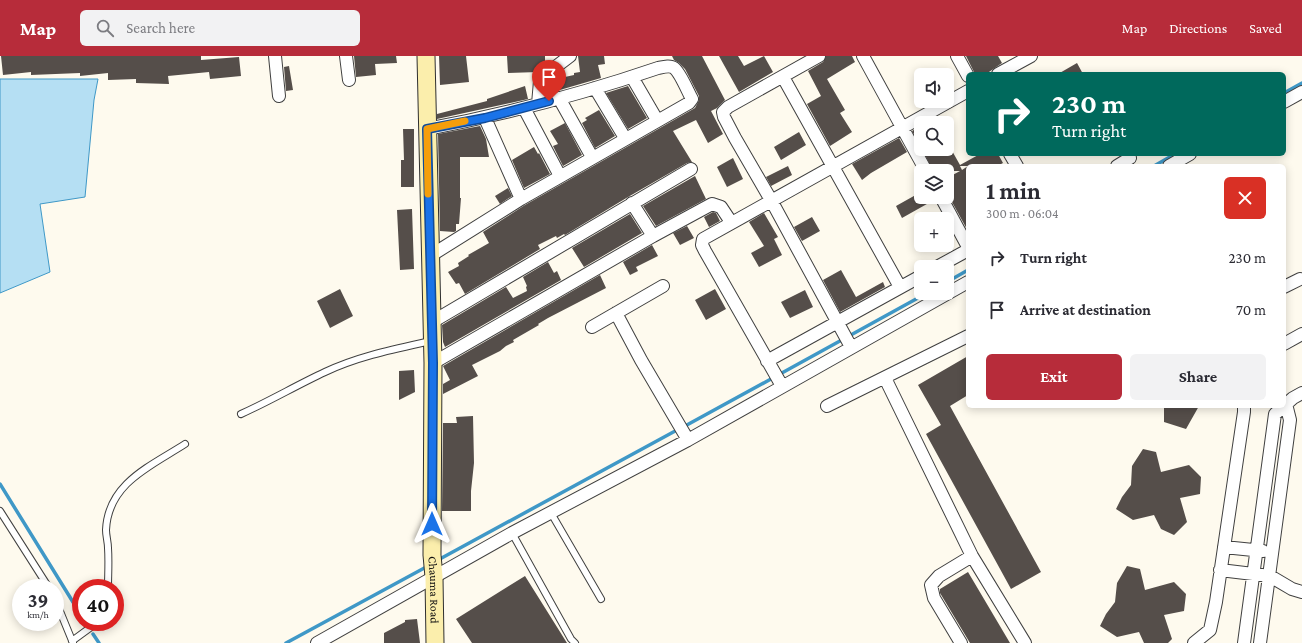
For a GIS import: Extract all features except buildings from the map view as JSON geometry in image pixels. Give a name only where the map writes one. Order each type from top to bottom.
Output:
[{"type":"street","points":[[275,56],[279,96]]},
{"type":"street","points":[[346,56],[349,80]]},
{"type":"street","name":"Chauma Road","points":[[426,56],[433,363],[433,568],[435,643]]},
{"type":"street","points":[[538,104],[540,81],[545,74],[570,56]]},
{"type":"street","points":[[819,56],[728,107],[724,112],[724,117],[851,347]]},
{"type":"street","points":[[863,56],[922,164]]},
{"type":"street","points":[[957,56],[966,72]]},
{"type":"street","points":[[1002,72],[1031,56]]},
{"type":"street","points":[[427,129],[485,118],[524,108],[669,66],[674,68],[679,74],[692,99],[689,103],[625,138],[521,199],[430,256]]},
{"type":"street","points":[[632,76],[657,120]]},
{"type":"street","points":[[783,77],[900,287]]},
{"type":"street","points":[[595,88],[625,138]]},
{"type":"street","points":[[782,386],[702,245],[703,239],[966,92]]},
{"type":"street","points":[[1286,101],[1302,92]]},
{"type":"street","points":[[559,98],[592,157]]},
{"type":"street","points":[[524,108],[560,176]]},
{"type":"street","points":[[485,118],[521,199]]},
{"type":"street","points":[[1172,164],[1186,156]]},
{"type":"street","points":[[1120,164],[1130,158]]},
{"type":"street","points":[[432,322],[691,169]]},
{"type":"street","points":[[632,203],[653,236]]},
{"type":"street","points":[[433,363],[653,236],[712,204],[721,207],[732,222]]},
{"type":"street","points":[[945,204],[966,243]]},
{"type":"street","points":[[950,260],[966,251]]},
{"type":"street","points":[[1286,286],[1300,279]]},
{"type":"street","points":[[768,361],[914,280]]},
{"type":"street","points":[[317,643],[433,568],[512,533],[688,440],[966,283]]},
{"type":"street","points":[[592,327],[663,286]]},
{"type":"street","points":[[616,313],[641,360],[688,440]]},
{"type":"street","points":[[1286,343],[1302,334]]},
{"type":"street","points":[[826,406],[966,337]]},
{"type":"street","points":[[885,378],[972,556],[1025,643]]},
{"type":"street","points":[[1286,404],[1302,393]]},
{"type":"street","points":[[1194,643],[1210,630],[1216,602],[1244,408]]},
{"type":"street","points":[[1244,643],[1275,414],[1282,408]]},
{"type":"street","points":[[1260,643],[1290,420],[1286,408]]},
{"type":"street","points":[[1224,546],[1273,552]]},
{"type":"street","points":[[961,643],[934,598],[931,585],[939,576],[972,556]]},
{"type":"street","points":[[1220,570],[1270,576],[1292,589],[1302,592]]},
{"type":"lane","points":[[241,414],[326,372],[348,363],[372,355],[432,341]]},
{"type":"lane","points":[[108,579],[108,548],[106,530],[108,513],[112,502],[122,487],[130,479],[185,444]]},
{"type":"lane","points":[[0,511],[43,579]]},
{"type":"lane","points":[[551,512],[601,599]]},
{"type":"lane","points":[[512,533],[571,639],[575,643]]},
{"type":"lane","points":[[64,620],[73,642],[87,631]]},
{"type":"water","points":[[0,79],[98,79],[94,100],[85,197],[40,204],[50,272],[0,293]]},
{"type":"waterway","points":[[1286,92],[1302,83]]},
{"type":"waterway","points":[[1158,164],[1172,156]]},
{"type":"waterway","points":[[954,278],[966,271]]},
{"type":"waterway","points":[[780,374],[914,300]]},
{"type":"waterway","points":[[685,426],[771,379]]},
{"type":"waterway","points":[[438,560],[677,430]]},
{"type":"waterway","points":[[0,484],[72,600]]},
{"type":"waterway","points":[[286,643],[428,566]]},
{"type":"waterway","points":[[93,634],[99,643]]},
{"type":"slow traffic","points":[[428,194],[427,129],[465,121]]},
{"type":"route","points":[[432,524],[433,363],[427,129],[485,118],[549,101]]}]
